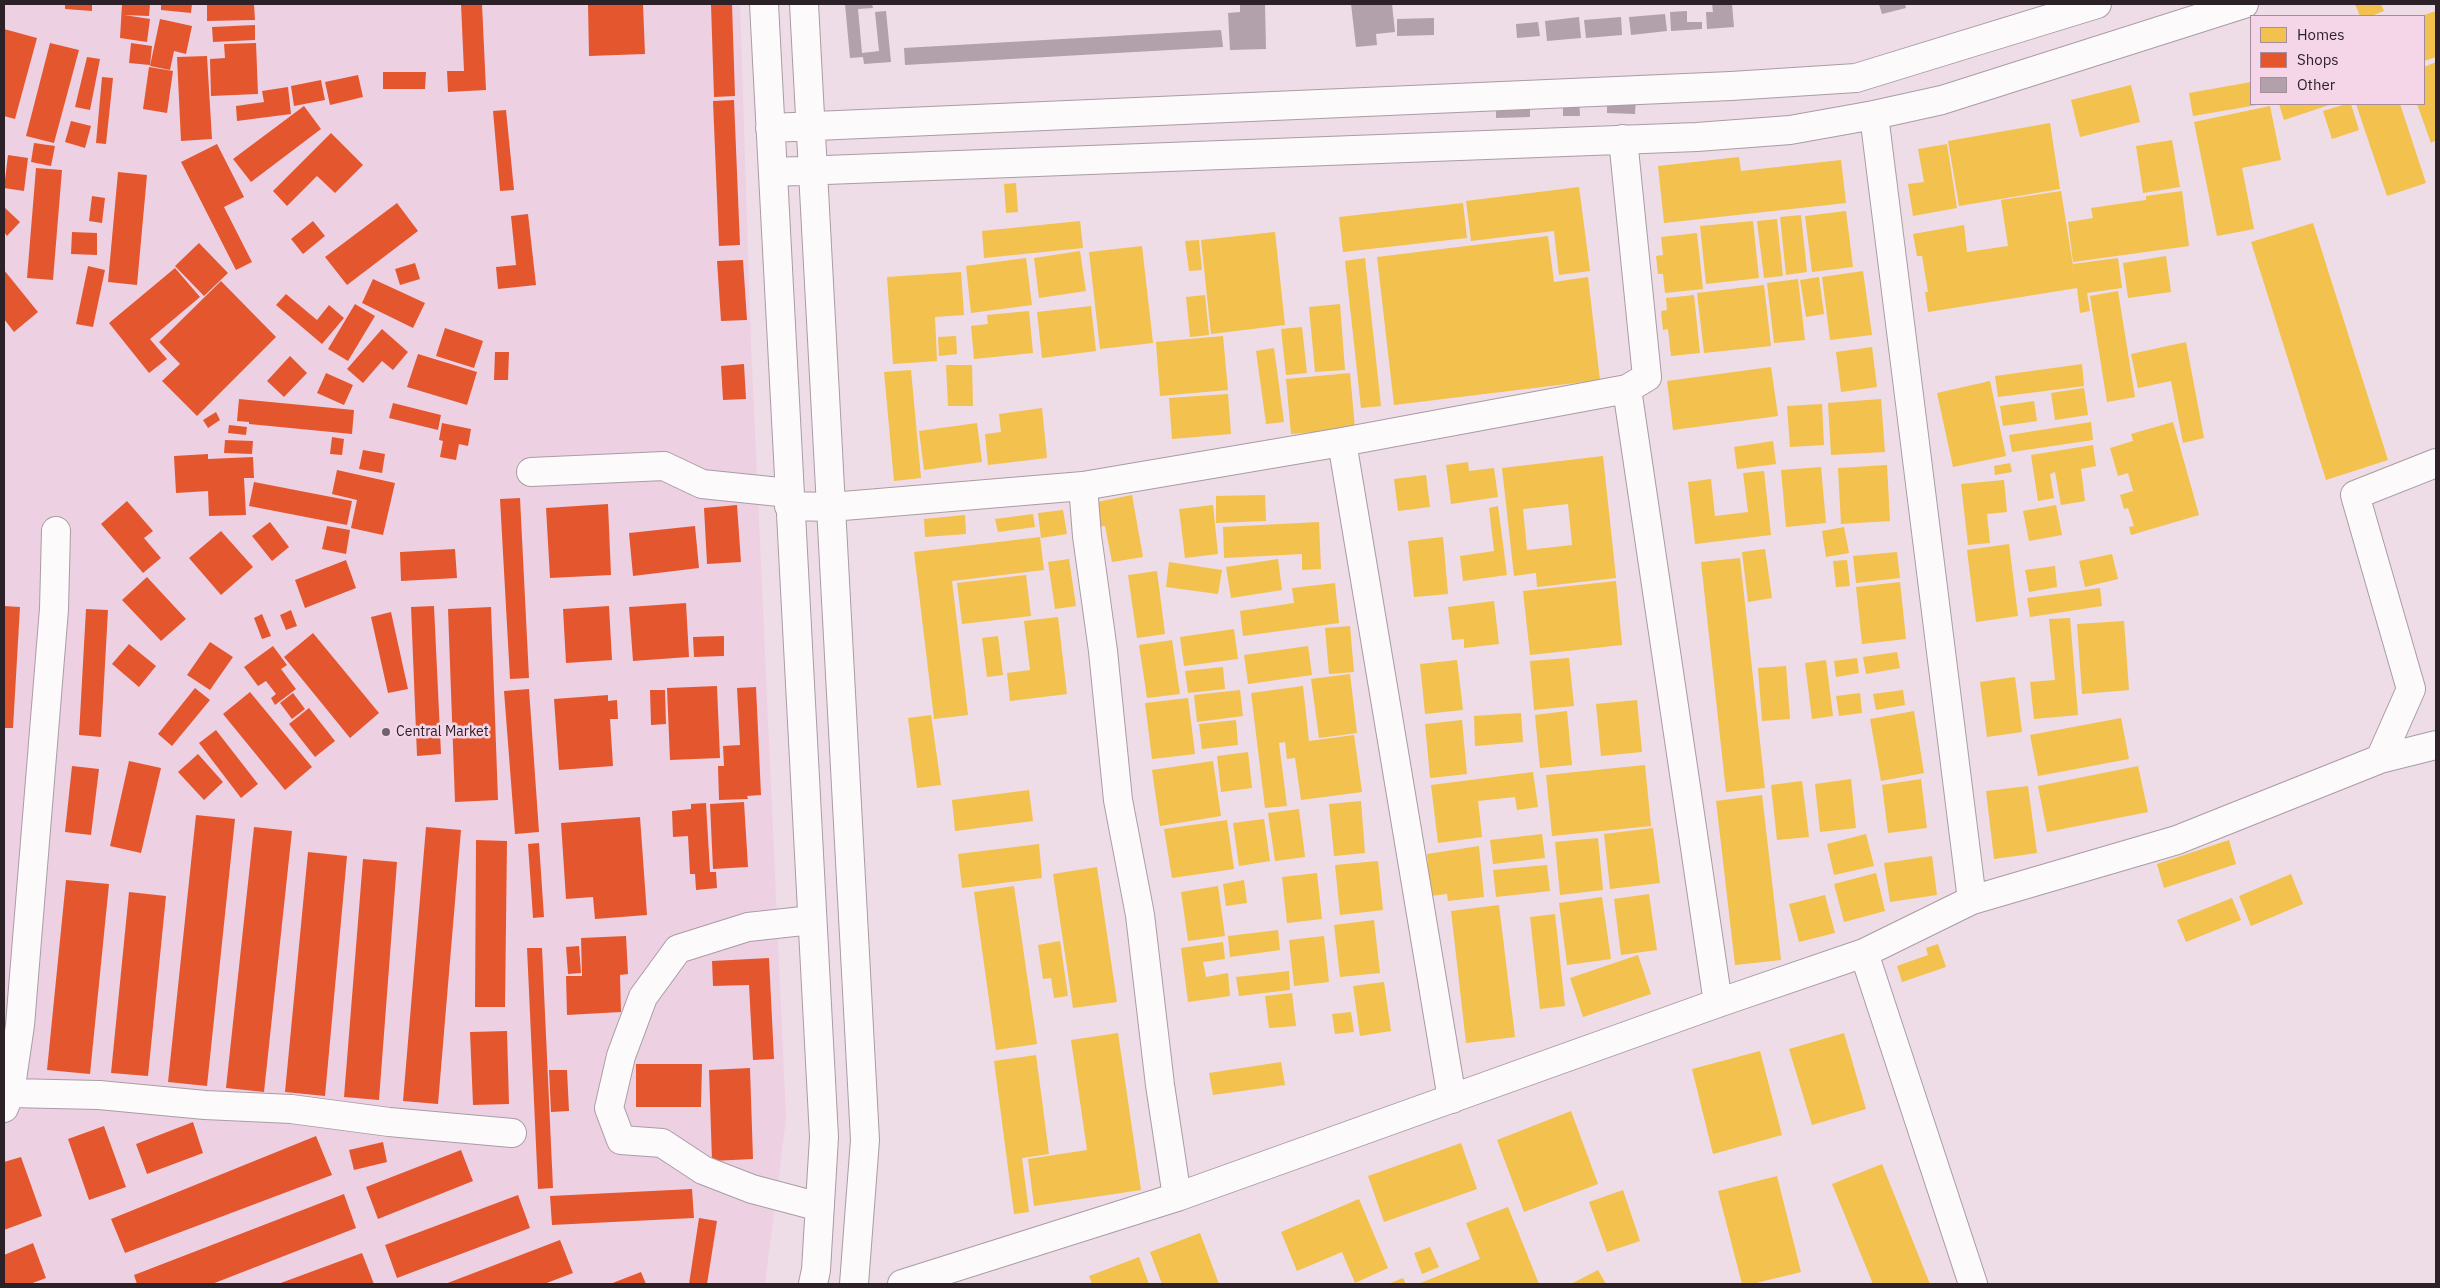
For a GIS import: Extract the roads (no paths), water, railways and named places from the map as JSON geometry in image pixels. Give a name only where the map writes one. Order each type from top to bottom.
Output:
[{"type":"street","points":[[764,4],[824,1137],[813,1284]]},
{"type":"street","points":[[804,4],[865,1140],[854,1284]]},
{"type":"street","points":[[770,128],[1731,86],[1856,78],[2097,4]]},
{"type":"street","points":[[773,172],[1623,139],[1790,130],[1874,115],[1942,100],[2244,4]]},
{"type":"street","points":[[1874,115],[1972,900]]},
{"type":"street","points":[[531,472],[664,466],[702,484],[831,507],[1083,486],[1342,442],[1627,389],[1647,377],[1623,139]]},
{"type":"street","points":[[1627,389],[1718,1003]]},
{"type":"street","points":[[1342,442],[1452,1099]]},
{"type":"street","points":[[2380,759],[2411,689],[2355,495],[2436,463]]},
{"type":"street","points":[[1083,486],[1177,1197]]},
{"type":"street","points":[[56,531],[54,609],[20,1025],[7,1100],[99,1095],[205,1105],[291,1109],[389,1122],[512,1134]]},
{"type":"street","points":[[902,1284],[1177,1197],[1718,1003],[1864,954],[1972,900],[2176,840],[2380,759],[2436,745]]},
{"type":"street","points":[[812,920],[748,927],[678,949],[644,998],[621,1056],[609,1108],[621,1140],[662,1143],[703,1170],[752,1189],[820,1207]]},
{"type":"street","points":[[1864,954],[1973,1284]]},
{"type":"place","name":"Central Market","points":[[386,732]]}]
